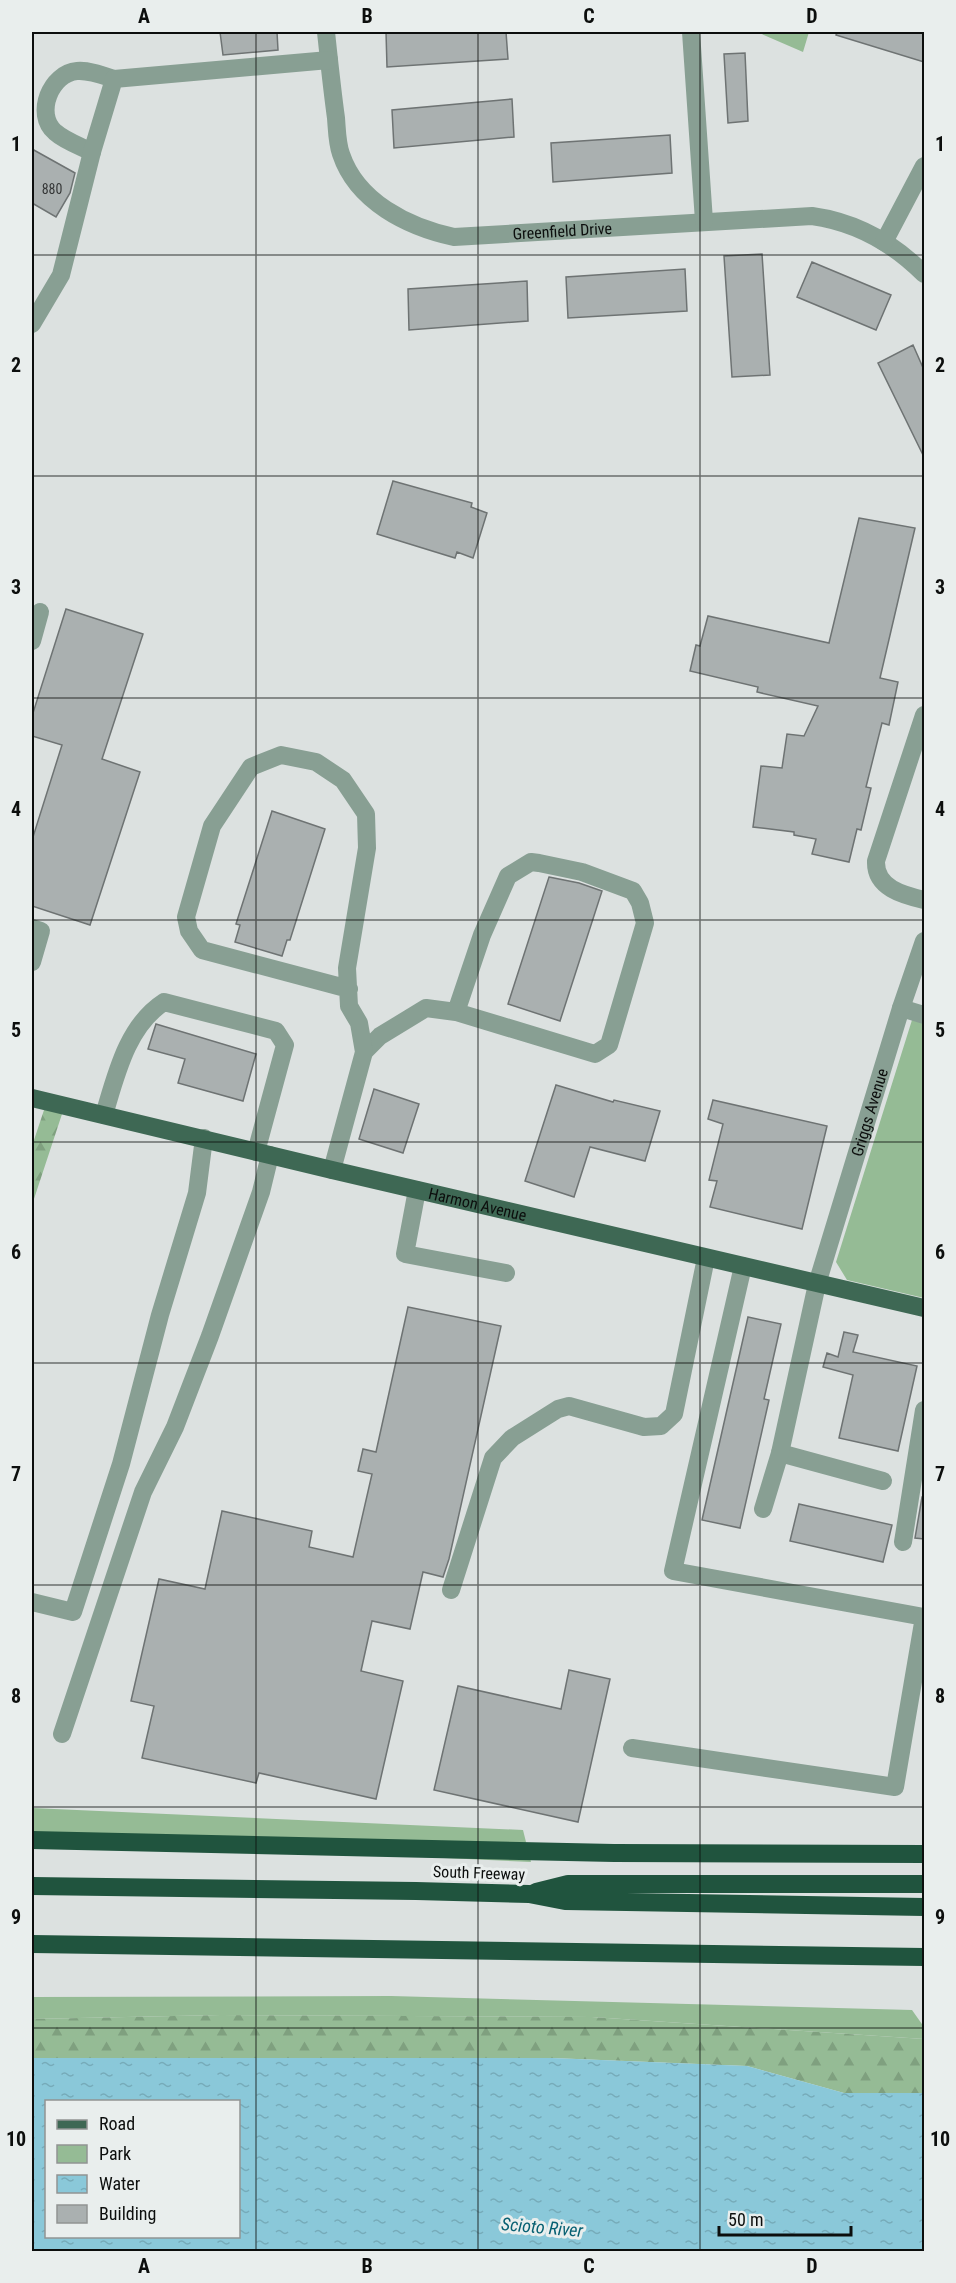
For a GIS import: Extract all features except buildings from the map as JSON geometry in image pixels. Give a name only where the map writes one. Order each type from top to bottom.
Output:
[{"type":"highway","points":[[32,1840],[602,1853],[924,1854]]},
{"type":"highway","points":[[528,1894],[568,1884],[924,1884]]},
{"type":"highway","name":"South Freeway","points":[[32,1886],[416,1891],[528,1894],[565,1901],[924,1907]]},
{"type":"highway","points":[[32,1944],[924,1957]]},
{"type":"highway","points":[[802,1955],[924,1965]]},
{"type":"main road","name":"Harmon Avenue","points":[[32,1098],[924,1308]]},
{"type":"street","name":"Greenfield Drive","points":[[326,32],[340,153],[350,174],[362,191],[386,210],[426,231],[454,237],[812,216],[836,219],[884,242],[905,254],[924,274]]},
{"type":"street","points":[[691,32],[704,221]]},
{"type":"street","points":[[92,153],[53,132],[45,116],[47,97],[57,80],[76,70],[114,79],[329,60]]},
{"type":"street","points":[[32,324],[61,274],[92,153],[114,79]]},
{"type":"street","points":[[884,242],[924,166]]},
{"type":"street","points":[[32,641],[40,612]]},
{"type":"street","points":[[924,715],[876,861],[876,872],[882,882],[907,896],[924,900]]},
{"type":"street","points":[[332,1170],[364,1052],[358,1023],[350,1006],[349,988],[347,968],[367,848],[366,814],[343,780],[316,762],[281,755],[251,767],[212,826],[186,917],[189,931],[202,950],[349,988]]},
{"type":"street","points":[[364,1052],[380,1036],[426,1008],[456,1012],[596,1054],[609,1045],[645,923],[633,891],[582,872],[531,862],[508,876],[482,935],[456,1012]]},
{"type":"street","points":[[32,928],[41,931],[32,962]]},
{"type":"street","name":"Griggs Avenue","points":[[763,1509],[780,1453],[817,1284],[901,1008],[924,941]]},
{"type":"street","points":[[62,1734],[143,1492],[175,1427],[261,1192],[263,1153],[285,1045],[276,1031],[164,1002],[153,1010],[139,1026],[124,1054],[104,1115]]},
{"type":"street","points":[[901,1008],[924,1015]]},
{"type":"street","points":[[32,1602],[73,1612],[121,1464],[160,1315],[197,1193],[204,1138]]},
{"type":"street","points":[[417,1190],[405,1254],[506,1273]]},
{"type":"street","points":[[450,1590],[493,1458],[512,1438],[558,1409],[569,1406],[644,1427],[661,1426],[674,1414],[706,1258]]},
{"type":"street","points":[[632,1748],[895,1787],[924,1617],[673,1571],[743,1266]]},
{"type":"street","points":[[903,1542],[924,1410]]},
{"type":"street","points":[[780,1453],[883,1481]]},
{"type":"green space","points":[[757,32],[809,32],[803,52]]},
{"type":"green space","points":[[912,1020],[924,1023],[924,1298],[847,1280],[836,1262]]},
{"type":"green space","points":[[45,1107],[63,1111],[32,1205],[32,1146]]},
{"type":"green space","points":[[32,1808],[523,1830],[531,1862],[32,1839]]},
{"type":"green space","points":[[391,1996],[912,2010],[924,2027],[924,2039],[592,2017],[221,2015],[32,2019],[32,1997]]},
{"type":"green space","points":[[221,2015],[592,2017],[924,2039],[924,2093],[844,2093],[747,2066],[552,2058],[32,2058],[32,2019]]},
{"type":"water","name":"Scioto River","points":[[32,2058],[552,2058],[747,2066],[844,2093],[924,2093],[924,2251],[32,2251]]}]
